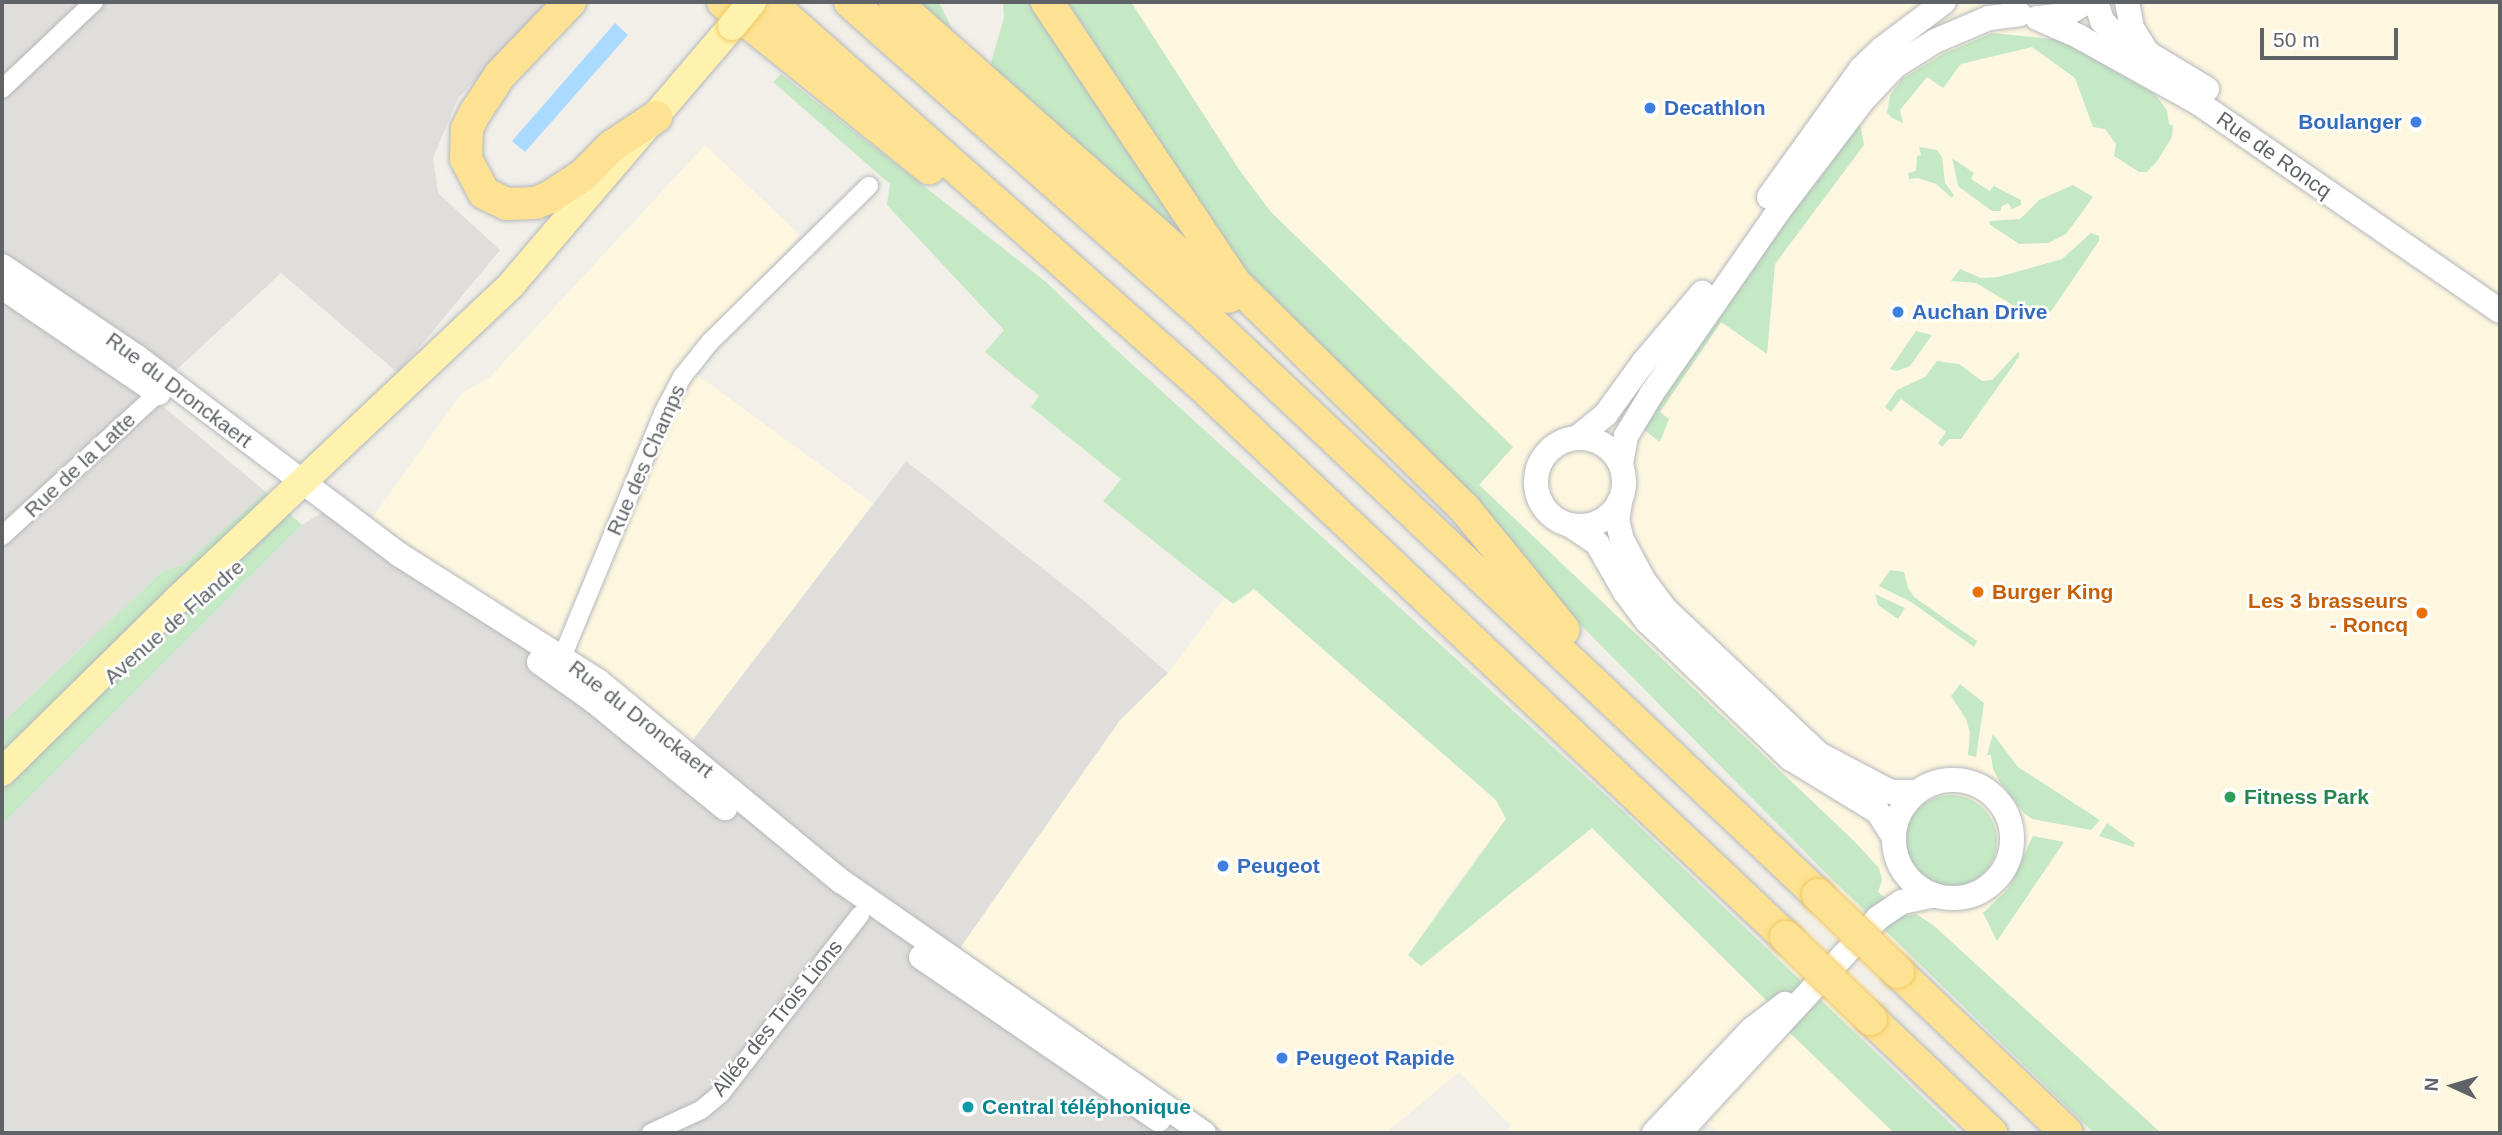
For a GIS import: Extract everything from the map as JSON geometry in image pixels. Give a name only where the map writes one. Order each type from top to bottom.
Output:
[{"type":"highway","points":[[569,2],[500,75],[475,113],[464,145],[466,159],[484,192],[507,204],[535,203],[548,198],[582,176],[612,146],[656,117]]},
{"type":"highway","points":[[769,2],[1198,382],[1991,1133]]},
{"type":"highway","points":[[849,2],[1206,317],[2067,1133]]},
{"type":"highway","points":[[895,2],[1257,323],[1343,390]]},
{"type":"highway","points":[[1047,2],[1236,284],[1489,534],[1543,605],[1613,684],[1659,744]]},
{"type":"highway","points":[[728,14],[1004,227],[1114,323],[1198,382]]},
{"type":"main road","points":[[303,493],[434,383],[481,331],[530,266],[656,117],[728,14],[752,2]]},
{"type":"main road","name":"Avenue de Flandre","points":[[2,772],[40,736],[211,593],[303,493]]},
{"type":"street","points":[[2,89],[94,2]]},
{"type":"street","points":[[1934,895],[1909,879],[1898,862],[1893,836],[1878,812],[1790,758],[1648,622],[1625,593],[1598,542],[1557,519],[1543,506],[1537,492],[1536,478],[1548,451],[1559,442],[1578,437],[1601,420],[1643,363],[1690,311],[1852,79],[1883,48],[1944,2]]},
{"type":"street","points":[[1679,1133],[1878,918],[1902,902],[1934,895],[1965,897],[1992,882],[2007,861],[2011,846],[2010,825],[1999,802],[1973,783],[1942,780],[1916,792],[1891,792],[1819,754],[1666,610],[1644,581],[1619,532],[1620,502],[1625,483],[1621,464],[1626,436],[1652,393],[1777,213],[1864,99],[1895,66],[1935,40],[1989,18],[2019,11],[2065,15],[2087,2]]},
{"type":"street","name":"Rue de Roncq","points":[[2096,2],[2106,26],[2225,100],[2500,293]]},
{"type":"street","points":[[2127,2],[2132,28],[2152,56]]},
{"type":"street","name":"Rue de Roncq","points":[[2019,11],[2078,36],[2200,104],[2500,311]]},
{"type":"street","name":"Rue des Champs","points":[[559,665],[663,413],[682,377],[710,342],[869,186]]},
{"type":"street","name":"Rue du Dronckaert","points":[[2,265],[119,344],[303,493]]},
{"type":"street","name":"Rue du Dronckaert","points":[[2,287],[559,665],[860,915],[1179,1133]]},
{"type":"street","name":"Rue de la Latte","points":[[2,536],[158,393]]},
{"type":"street","points":[[1578,437],[1606,445],[1621,464]]},
{"type":"street","points":[[1570,525],[1599,522],[1620,502]]},
{"type":"street","name":"Rue du Dronckaert","points":[[559,665],[613,692],[841,881],[1204,1133]]},
{"type":"street","points":[[1893,836],[1900,812],[1916,792]]},
{"type":"street","points":[[1878,918],[1890,895],[1898,862]]},
{"type":"street","name":"Allée des Trois Lions","points":[[652,1133],[701,1110],[721,1093],[860,915]]},
{"type":"street","points":[[1654,1133],[1751,1030],[1834,964]]},
{"type":"shaded area","points":[[2,2],[550,2],[458,98],[433,158],[438,193],[500,250],[398,373],[281,273],[173,373],[160,404],[266,492],[183,565],[164,570],[2,723]]},
{"type":"shaded area","points":[[1131,2],[2500,2],[2500,1133],[2161,1133],[1933,925],[1916,914],[1905,916],[1878,892],[1882,880],[1879,868],[1854,841],[1479,484],[1512,447],[1271,212],[1240,171]]},
{"type":"shaded area","points":[[705,145],[800,235],[682,364],[874,504],[689,745],[372,518],[461,394],[490,377]]},
{"type":"shaded area","points":[[906,461],[1089,605],[1168,673],[1120,720],[960,948],[1226,1133],[2,1133],[2,825],[302,525],[343,499],[689,745]]},
{"type":"shaded area","points":[[1254,588],[1496,800],[1506,819],[1456,885],[1409,955],[1422,966],[1592,827],[1792,1026],[1814,1055],[1894,1133],[1720,1133],[1707,1123],[1697,1133],[1504,1133],[1511,1126],[1459,1072],[1386,1133],[1226,1133],[960,948],[1120,720],[1168,673],[1225,597],[1233,604]]},
{"type":"green space","points":[[919,2],[939,2],[955,35],[934,17]]},
{"type":"green space","points":[[1003,2],[1033,2],[1206,257],[990,66],[1004,18]]},
{"type":"green space","points":[[1068,2],[1131,2],[1240,171],[1271,212],[1513,447],[1479,485],[1854,841],[1879,868],[1882,880],[1878,892],[1905,916],[1916,914],[1933,925],[2161,1133],[2094,1133],[1828,875],[1570,614],[1254,284],[1171,164]]},
{"type":"green space","points":[[1992,33],[2060,40],[2155,94],[2167,110],[2169,124],[2173,126],[2172,137],[2158,160],[2147,172],[2139,172],[2114,156],[2116,144],[2105,129],[2093,127],[2075,78],[2032,47],[1961,64],[1943,88],[1927,77],[1900,110],[1903,123],[1887,113],[1890,95],[1902,79],[1943,54]]},
{"type":"green space","points":[[781,74],[1046,282],[1124,357],[1619,807],[1960,1133],[1894,1133],[1788,1031],[1792,1026],[1592,828],[1421,966],[1408,955],[1506,819],[1496,800],[1254,589],[1233,604],[1103,501],[1121,479],[1031,407],[1039,396],[985,352],[1004,330],[887,205],[890,184],[773,82]]},
{"type":"green space","points":[[1860,124],[1864,145],[1775,264],[1767,354],[1721,322],[1660,412],[1669,419],[1660,442],[1638,425],[1685,355]]},
{"type":"green space","points":[[1919,147],[1937,150],[1942,157],[1945,183],[1954,195],[1952,198],[1936,184],[1918,178],[1909,179],[1908,173],[1916,171],[1917,156],[1921,155]]},
{"type":"green space","points":[[1952,158],[1974,173],[1971,179],[1990,191],[1994,186],[2021,200],[2021,205],[2012,209],[2008,203],[2001,207],[2001,211],[1992,211],[1958,186]]},
{"type":"green space","points":[[2073,185],[2093,197],[2066,234],[2048,243],[2019,244],[1989,224],[1990,221],[2020,219],[2039,200]]},
{"type":"green space","points":[[2091,233],[2099,236],[2099,241],[2052,310],[2044,316],[2034,318],[1976,283],[1951,281],[1960,269],[1981,278],[1998,277],[2062,259]]},
{"type":"green space","points":[[1916,331],[1932,335],[1910,366],[1897,371],[1890,369]]},
{"type":"green space","points":[[2019,351],[2019,357],[1961,439],[1949,439],[1942,447],[1938,443],[1946,432],[1901,399],[1891,412],[1885,407],[1897,390],[1925,377],[1937,361],[1959,364],[1982,381],[1992,380]]},
{"type":"green space","points":[[266,492],[302,525],[2,825],[2,723],[164,570],[183,565]]},
{"type":"green space","points":[[1890,570],[1904,572],[1908,588],[1914,597],[1977,641],[1974,647],[1911,602],[1879,586]]},
{"type":"green space","points":[[1875,594],[1905,608],[1898,619],[1878,605]]},
{"type":"green space","points":[[1960,684],[1984,703],[1976,757],[1968,755],[1970,733],[1966,719],[1951,696]]},
{"type":"green space","points":[[1993,734],[2018,767],[2100,820],[2091,830],[2032,819],[2024,813],[2000,782],[1993,769],[1991,755],[1987,755]]},
{"type":"green space","points":[[1951,795],[1969,798],[1984,808],[1994,823],[1997,841],[1994,859],[1984,874],[1969,884],[1951,887],[1933,884],[1918,874],[1908,859],[1905,841],[1908,823],[1918,808],[1933,798]]},
{"type":"green space","points":[[2107,823],[2135,843],[2133,847],[2099,836]]},
{"type":"green space","points":[[2033,836],[2064,842],[1997,941],[1983,913],[2008,889]]},
{"type":"water","points":[[615,23],[628,35],[525,152],[512,141]]},
{"type":"place","name":"Decathlon","points":[[1650,108]]},
{"type":"place","name":"Boulanger","points":[[2416,122]]},
{"type":"place","name":"Auchan Drive","points":[[1898,312]]},
{"type":"place","name":"Burger King","points":[[1978,592]]},
{"type":"place","name":"Les 3 brasseurs - Roncq","points":[[2422,613]]},
{"type":"place","name":"Fitness Park","points":[[2230,797]]},
{"type":"place","name":"Peugeot","points":[[1223,866]]},
{"type":"place","name":"Peugeot Rapide","points":[[1282,1058]]},
{"type":"place","name":"Central téléphonique","points":[[968,1107]]}]
